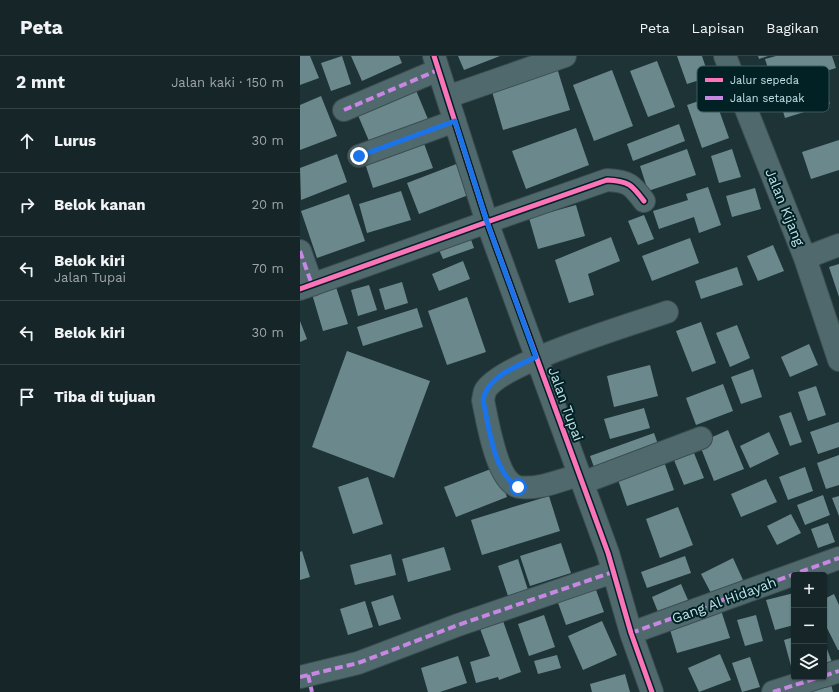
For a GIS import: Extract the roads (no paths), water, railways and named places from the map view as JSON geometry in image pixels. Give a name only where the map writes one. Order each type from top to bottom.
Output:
[{"type":"street","points":[[447,97],[565,56]]},
{"type":"street","name":"Jalan Kijang","points":[[725,56],[729,66]]},
{"type":"street","points":[[344,110],[436,63]]},
{"type":"street","name":"Jalan Tupai","points":[[436,63],[487,222],[581,479],[652,692]]},
{"type":"street","name":"Jalan Kijang","points":[[747,112],[805,258],[839,360]]},
{"type":"street","points":[[359,156],[455,121]]},
{"type":"street","points":[[300,251],[306,287],[608,180],[622,181],[629,184],[644,201]]},
{"type":"street","points":[[805,258],[839,245]]},
{"type":"street","points":[[667,312],[536,357],[513,369],[492,383],[485,391],[483,400],[495,456],[510,482],[518,487],[532,487],[581,479],[701,438]]},
{"type":"street","name":"Gang Al Hidayah","points":[[632,633],[839,558]]},
{"type":"street","points":[[307,681],[458,625],[613,572]]},
{"type":"street","points":[[827,675],[839,671]]},
{"type":"street","points":[[773,692],[811,680]]}]
